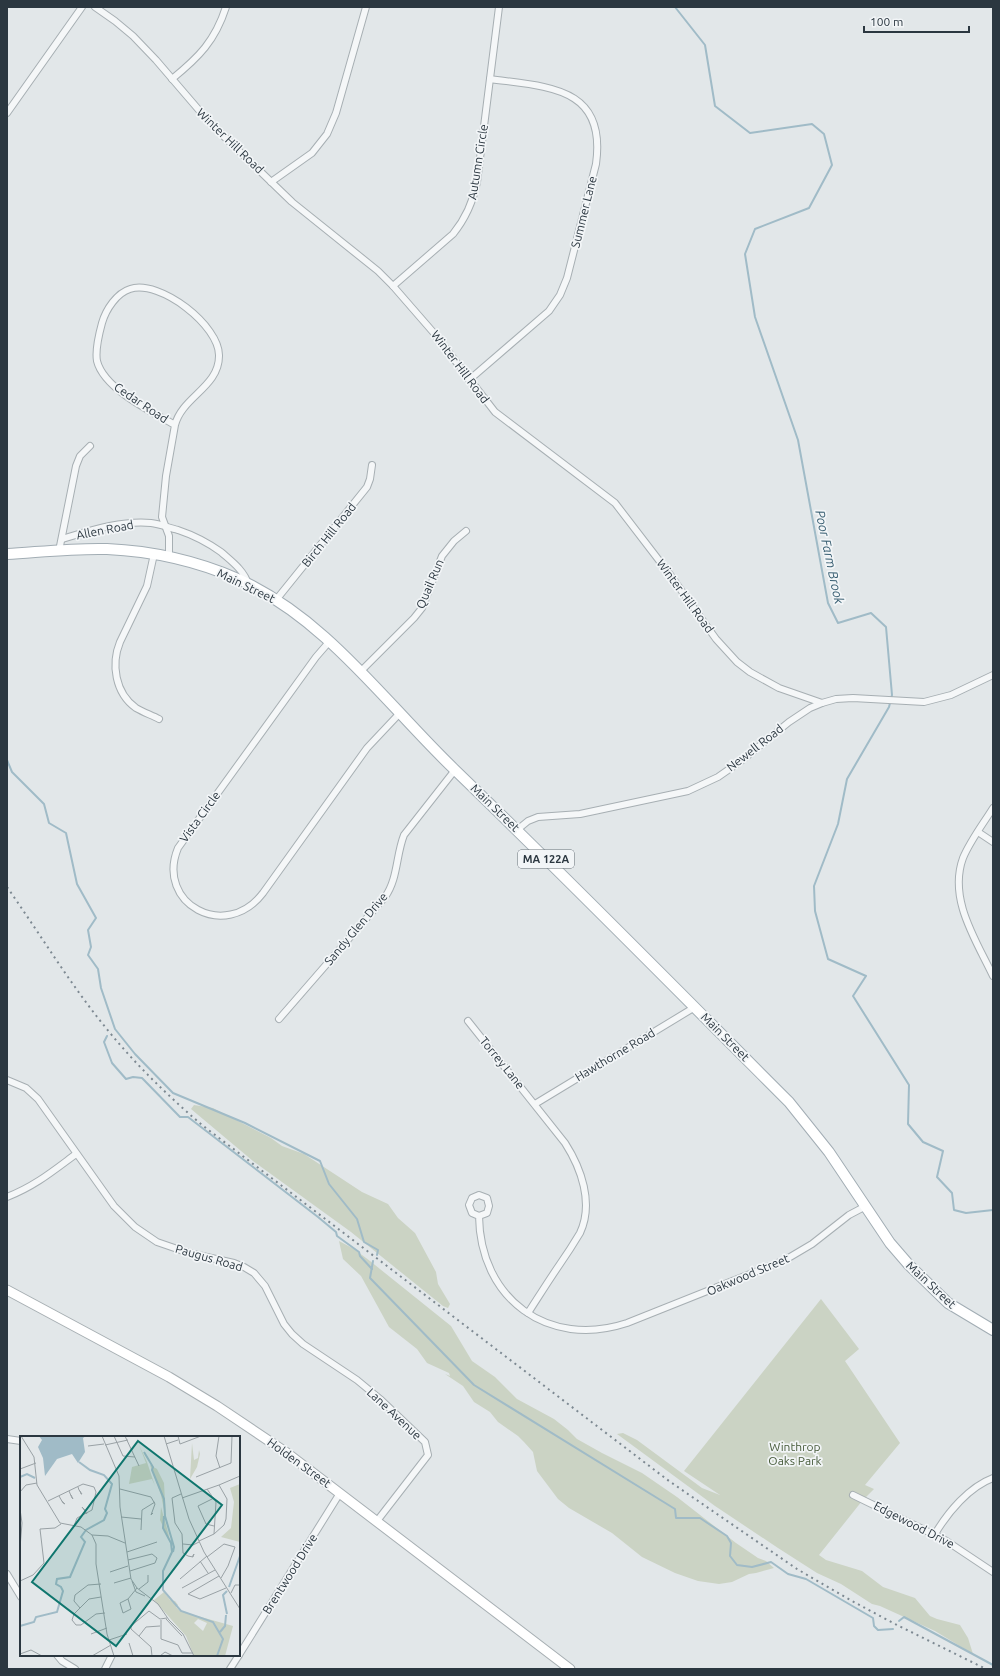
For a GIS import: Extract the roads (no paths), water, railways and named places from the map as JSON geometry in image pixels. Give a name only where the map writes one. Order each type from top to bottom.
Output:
[{"type":"main road","name":"Main Street","points":[[7,554],[108,549],[169,556],[214,570],[248,584],[300,616],[360,672],[399,714],[789,1102],[828,1152],[890,1243],[920,1277],[953,1306],[993,1330]]},
{"type":"main road","name":"Holden Street","points":[[7,1290],[169,1377],[217,1406],[287,1453],[570,1669]]},
{"type":"street","points":[[7,113],[82,7]]},
{"type":"street","name":"Winter Hill Road","points":[[95,7],[133,36],[210,123],[292,202],[378,271],[393,286],[433,332],[495,412],[569,470],[606,495],[620,508],[716,639],[737,662],[750,672],[779,688],[822,703]]},
{"type":"street","points":[[172,79],[206,48],[218,28],[226,7]]},
{"type":"street","points":[[272,182],[312,153],[327,134],[336,113],[366,7]]},
{"type":"street","name":"Autumn Circle","points":[[393,286],[452,234],[468,213],[477,182],[499,7]]},
{"type":"street","name":"Summer Lane","points":[[469,380],[548,311],[560,296],[567,278],[598,151],[597,133],[592,119],[585,108],[574,98],[562,91],[490,79]]},
{"type":"street","name":"Cedar Road","points":[[169,556],[169,536],[162,517],[162,506],[175,425],[182,410],[207,385],[216,371],[219,356],[217,343],[211,331],[175,300],[151,289],[130,289],[116,300],[105,316],[97,351],[98,365],[117,388],[175,425]]},
{"type":"street","points":[[59,551],[76,466],[80,456],[90,446]]},
{"type":"street","name":"Birch Hill Road","points":[[276,600],[364,492],[370,479],[372,465]]},
{"type":"street","name":"Allen Road","points":[[62,539],[94,530],[130,524],[151,523],[194,536],[219,551],[240,570],[248,584]]},
{"type":"street","name":"Quail Run","points":[[360,672],[422,608],[442,556],[454,541],[466,531]]},
{"type":"street","points":[[154,554],[147,586],[120,642],[117,650],[115,665],[117,680],[127,699],[136,708],[159,719]]},
{"type":"street","name":"Vista Circle","points":[[329,642],[316,657],[178,848],[174,860],[174,876],[180,891],[187,901],[200,911],[220,916],[240,913],[254,904],[264,893],[367,748],[399,714]]},
{"type":"street","name":"Newell Road","points":[[517,830],[528,821],[536,817],[580,814],[688,791],[718,777],[741,761],[789,722],[810,708],[822,703],[853,698],[924,702],[938,699],[993,675]]},
{"type":"street","name":"Sandy Glen Drive","points":[[279,1019],[385,897],[392,884],[400,846],[404,835],[455,770]]},
{"type":"street","points":[[993,808],[963,859],[958,892],[963,911],[993,976]]},
{"type":"street","points":[[978,832],[993,842]]},
{"type":"street","name":"Hawthorne Road","points":[[535,1104],[695,1007]]},
{"type":"street","name":"Torrey Lane","points":[[468,1021],[565,1142],[576,1161],[583,1180],[585,1205],[580,1231],[528,1313]]},
{"type":"street","name":"Paugus Road","points":[[7,1080],[21,1085],[34,1095],[120,1213],[146,1235],[157,1242],[183,1251],[234,1263],[254,1273],[264,1286],[288,1329],[303,1344],[323,1357]]},
{"type":"street","points":[[7,1197],[21,1192],[33,1185],[76,1154]]},
{"type":"street","name":"Oakwood Street","points":[[479,1216],[483,1247],[494,1277],[509,1297],[528,1313],[540,1320],[558,1326],[582,1330],[613,1327],[642,1317],[785,1260],[812,1244],[842,1220],[866,1206]]},
{"type":"street","name":"Lane Avenue","points":[[323,1357],[357,1380],[380,1399],[425,1442],[428,1455],[377,1521]]},
{"type":"street","points":[[7,1439],[20,1441]]},
{"type":"street","points":[[935,1534],[952,1511],[972,1490],[980,1484],[993,1478]]},
{"type":"street","name":"Brentwood Drive","points":[[240,1653],[340,1493]]},
{"type":"street","name":"Edgewood Drive","points":[[853,1495],[935,1534],[993,1572]]},
{"type":"street","points":[[7,1574],[20,1595]]},
{"type":"street","points":[[58,1656],[62,1661],[75,1669]]},
{"type":"street","points":[[105,1669],[112,1656]]},
{"type":"street","name":"Brentwood Drive","points":[[230,1669],[238,1656]]},
{"type":"waterway","name":"Poor Farm Brook","points":[[675,7],[705,45],[715,106],[750,133],[812,124],[824,134],[832,165],[809,208],[755,229],[745,254],[755,317],[798,440],[828,603],[838,623],[871,613],[886,627],[892,695],[889,707],[847,779],[838,824],[814,886],[815,911],[828,959],[866,976],[853,996],[909,1085],[908,1124],[923,1142],[943,1151],[937,1177],[952,1193],[954,1210],[966,1213],[993,1210]]},
{"type":"waterway","points":[[7,760],[12,772],[44,804],[49,823],[66,833],[77,884],[96,918],[88,930],[91,947],[88,955],[98,969],[101,988],[115,1029],[135,1054],[173,1093],[245,1123],[320,1161],[329,1184],[357,1219],[364,1242],[378,1250],[377,1255]]},
{"type":"waterway","points":[[107,1036],[104,1042],[112,1063],[126,1079],[133,1077],[142,1078],[180,1117],[188,1117],[318,1217],[336,1232],[337,1236],[359,1252],[360,1256],[372,1269]]},
{"type":"waterway","points":[[373,1261],[370,1278],[474,1385],[675,1509],[676,1518],[700,1518],[727,1536],[731,1543],[730,1556],[737,1565],[752,1567],[771,1562],[788,1574],[806,1579],[873,1618],[874,1626],[878,1630],[893,1629]]},
{"type":"waterway","points":[[899,1621],[904,1617],[993,1665]]},
{"type":"railway","points":[[7,887],[68,976],[106,1028],[152,1079],[202,1125],[669,1481],[797,1569],[895,1624],[986,1669]]},
{"type":"park label","name":"Winthrop Oaks Park","points":[[795,1454]]}]
